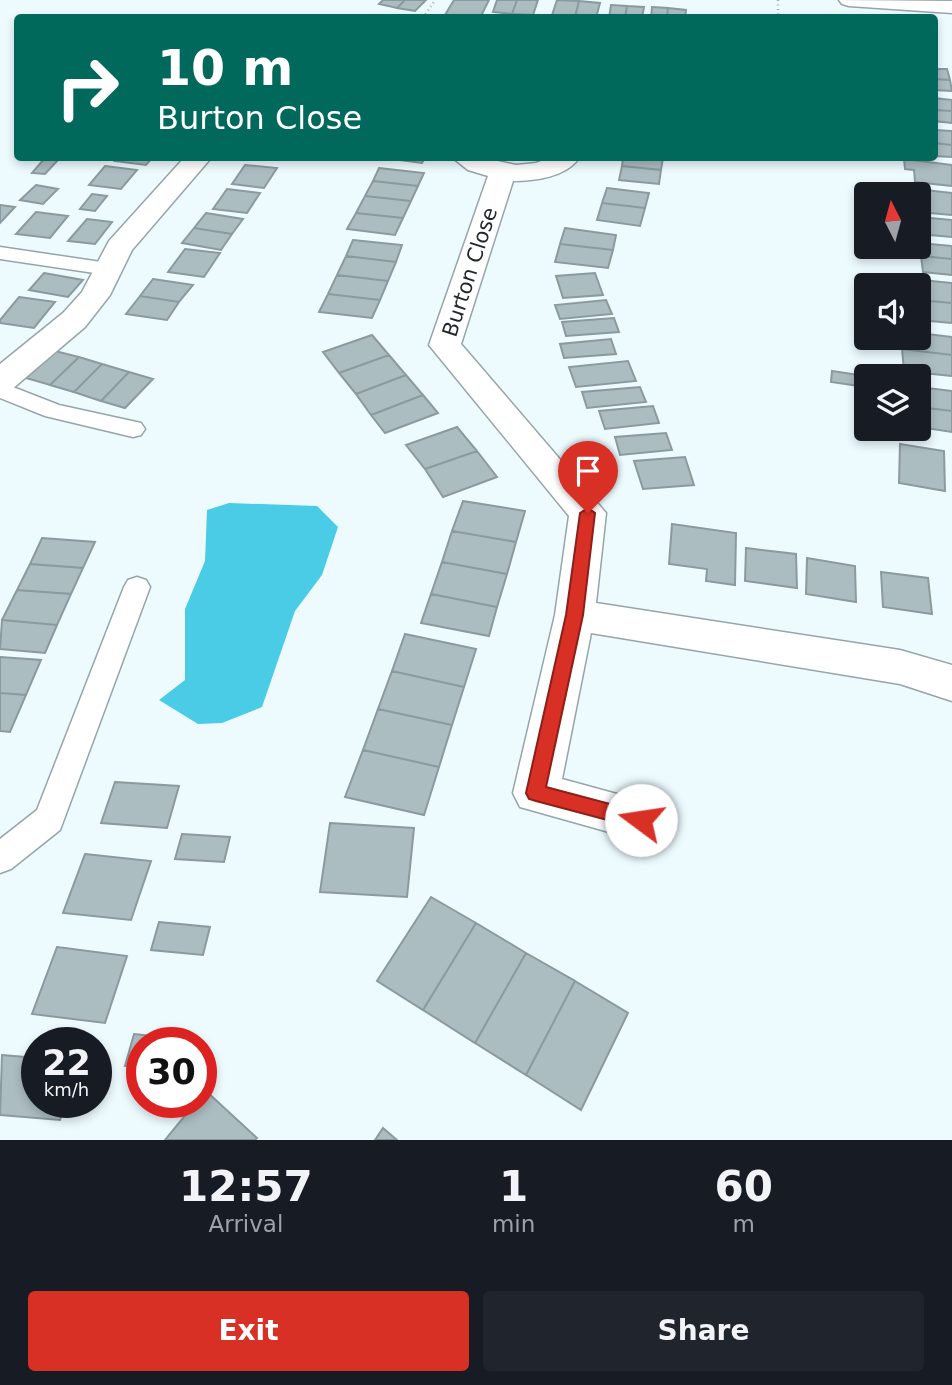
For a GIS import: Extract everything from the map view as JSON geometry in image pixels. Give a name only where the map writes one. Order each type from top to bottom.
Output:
[{"type":"street","points":[[849,0],[873,7],[952,7]]},
{"type":"street","points":[[0,381],[74,320],[95,295],[119,247],[195,161]]},
{"type":"street","points":[[472,161],[503,172],[534,171],[561,161]]},
{"type":"street","name":"Burton Close","points":[[503,172],[445,345],[588,513],[575,615],[536,793],[641,820]]},
{"type":"street","points":[[575,615],[900,667],[952,684]]},
{"type":"lane","points":[[0,253],[108,269]]},
{"type":"lane","points":[[0,389],[53,411],[133,429]]},
{"type":"lane","points":[[0,858],[49,820],[137,587]]},
{"type":"water","points":[[229,503],[317,506],[338,527],[322,575],[295,611],[262,707],[222,723],[198,724],[159,700],[185,680],[185,609],[205,561],[207,510]]},
{"type":"building","points":[[383,0],[405,0],[397,8],[379,4]]},
{"type":"building","points":[[405,0],[426,0],[415,11],[397,8]]},
{"type":"building","points":[[454,0],[489,0],[482,14],[446,14]]},
{"type":"building","points":[[497,0],[517,0],[512,14],[493,12]]},
{"type":"building","points":[[517,0],[538,0],[533,14],[512,14]]},
{"type":"building","points":[[557,0],[579,1],[576,14],[552,14]]},
{"type":"building","points":[[579,1],[600,3],[597,14],[576,14]]},
{"type":"building","points":[[611,5],[627,6],[626,14],[610,14]]},
{"type":"building","points":[[627,6],[644,7],[643,14],[626,14]]},
{"type":"building","points":[[652,7],[668,8],[667,14],[651,14]]},
{"type":"building","points":[[668,8],[686,10],[686,14],[667,14]]},
{"type":"building","points":[[938,69],[947,69],[950,80],[938,79]]},
{"type":"building","points":[[938,79],[950,80],[952,91],[938,90]]},
{"type":"building","points":[[938,98],[952,100],[952,111],[938,110]]},
{"type":"building","points":[[938,110],[952,111],[952,123],[938,121]]},
{"type":"building","points":[[938,130],[952,131],[952,145],[938,143]]},
{"type":"building","points":[[938,143],[952,145],[952,157],[938,156]]},
{"type":"building","points":[[42,161],[57,161],[45,174],[32,173]]},
{"type":"building","points":[[115,161],[149,161],[146,165]]},
{"type":"building","points":[[623,161],[662,161],[661,170],[622,166]]},
{"type":"building","points":[[904,161],[952,165],[952,186],[915,182],[914,170],[905,169]]},
{"type":"building","points":[[245,165],[277,168],[264,188],[232,184]]},
{"type":"building","points":[[105,166],[137,170],[121,189],[89,185]]},
{"type":"building","points":[[622,166],[661,170],[659,184],[619,180]]},
{"type":"building","points":[[379,168],[424,173],[418,186],[373,181]]},
{"type":"building","points":[[373,181],[418,186],[411,201],[365,196]]},
{"type":"building","points":[[36,185],[58,189],[43,204],[20,200]]},
{"type":"building","points":[[607,188],[649,193],[645,208],[602,203]]},
{"type":"building","points":[[227,189],[260,193],[247,213],[213,209]]},
{"type":"building","points":[[931,191],[952,193],[952,215],[931,213]]},
{"type":"building","points":[[92,194],[107,196],[95,211],[80,209]]},
{"type":"building","points":[[365,196],[411,201],[403,218],[356,213]]},
{"type":"building","points":[[602,203],[645,208],[640,226],[597,220]]},
{"type":"building","points":[[0,205],[15,207],[0,223]]},
{"type":"building","points":[[36,212],[68,216],[50,238],[16,234]]},
{"type":"building","points":[[206,213],[243,219],[232,234],[194,228]]},
{"type":"building","points":[[356,213],[403,218],[395,235],[347,229]]},
{"type":"building","points":[[931,218],[952,220],[952,237],[931,235]]},
{"type":"building","points":[[87,219],[112,222],[95,244],[68,241]]},
{"type":"building","points":[[194,228],[232,234],[221,250],[182,243]]},
{"type":"building","points":[[565,228],[616,235],[613,250],[560,244]]},
{"type":"building","points":[[353,240],[402,245],[396,262],[346,256]]},
{"type":"building","points":[[560,244],[613,250],[608,268],[555,262]]},
{"type":"building","points":[[931,244],[952,246],[952,259],[931,257]]},
{"type":"building","points":[[185,249],[220,253],[204,277],[168,272]]},
{"type":"building","points":[[346,256],[396,262],[388,281],[337,275]]},
{"type":"building","points":[[921,259],[952,259],[952,275],[923,272]]},
{"type":"building","points":[[44,273],[83,280],[68,297],[29,290]]},
{"type":"building","points":[[595,273],[603,295],[563,298],[556,276]]},
{"type":"building","points":[[337,275],[388,281],[380,300],[328,294]]},
{"type":"building","points":[[153,279],[193,285],[179,302],[140,296]]},
{"type":"building","points":[[931,281],[952,283],[952,303],[931,301]]},
{"type":"building","points":[[328,294],[380,300],[372,318],[319,312]]},
{"type":"building","points":[[140,296],[179,302],[167,320],[126,314]]},
{"type":"building","points":[[19,297],[55,302],[34,328],[0,323]]},
{"type":"building","points":[[606,300],[612,314],[560,319],[555,305]]},
{"type":"building","points":[[931,301],[952,303],[952,323],[931,321]]},
{"type":"building","points":[[614,318],[619,332],[566,336],[562,322]]},
{"type":"building","points":[[931,334],[952,337],[952,355],[910,350],[931,350]]},
{"type":"building","points":[[372,335],[389,355],[339,373],[323,352]]},
{"type":"building","points":[[611,339],[616,354],[564,358],[560,344]]},
{"type":"building","points":[[902,350],[952,355],[952,376],[931,374],[931,364],[903,364]]},
{"type":"building","points":[[55,351],[79,357],[50,385],[26,378]]},
{"type":"building","points":[[389,355],[406,375],[356,394],[339,373]]},
{"type":"building","points":[[79,357],[102,364],[74,392],[50,385]]},
{"type":"building","points":[[628,361],[636,381],[576,387],[569,367]]},
{"type":"building","points":[[102,364],[129,372],[101,401],[74,392]]},
{"type":"building","points":[[832,371],[854,374],[854,385],[831,382]]},
{"type":"building","points":[[129,372],[153,379],[125,408],[101,401]]},
{"type":"building","points":[[406,375],[423,395],[371,415],[356,394]]},
{"type":"building","points":[[640,387],[646,402],[587,408],[582,392]]},
{"type":"building","points":[[931,388],[952,391],[952,411],[931,408]]},
{"type":"building","points":[[423,395],[438,413],[385,433],[371,415]]},
{"type":"building","points":[[653,406],[659,423],[605,429],[599,411]]},
{"type":"building","points":[[931,408],[952,411],[952,432],[931,429]]},
{"type":"building","points":[[457,427],[477,451],[425,469],[406,445]]},
{"type":"building","points":[[666,433],[672,450],[620,455],[615,437]]},
{"type":"building","points":[[900,444],[944,451],[945,491],[899,483]]},
{"type":"building","points":[[477,451],[497,477],[443,497],[425,469]]},
{"type":"building","points":[[685,457],[694,485],[643,489],[634,461]]},
{"type":"building","points":[[463,501],[525,511],[516,542],[452,531]]},
{"type":"building","points":[[672,524],[736,533],[735,585],[706,581],[707,569],[669,564]]},
{"type":"building","points":[[452,531],[516,542],[507,574],[442,562]]},
{"type":"building","points":[[42,538],[95,542],[83,568],[30,564]]},
{"type":"building","points":[[746,548],[796,554],[797,588],[745,581]]},
{"type":"building","points":[[807,558],[855,566],[856,602],[806,594]]},
{"type":"building","points":[[442,562],[507,574],[497,607],[431,594]]},
{"type":"building","points":[[30,564],[83,568],[71,594],[17,590]]},
{"type":"building","points":[[881,572],[928,578],[932,614],[883,607]]},
{"type":"building","points":[[17,590],[71,594],[57,625],[2,620]]},
{"type":"building","points":[[431,594],[497,607],[489,636],[421,623]]},
{"type":"building","points":[[2,620],[57,625],[45,653],[0,649]]},
{"type":"building","points":[[405,634],[476,649],[464,687],[392,671]]},
{"type":"building","points":[[0,657],[41,660],[26,695],[0,693]]},
{"type":"building","points":[[392,671],[464,687],[452,725],[378,709]]},
{"type":"building","points":[[0,693],[26,695],[10,732],[0,731]]},
{"type":"building","points":[[378,709],[452,725],[439,767],[363,750]]},
{"type":"building","points":[[363,750],[439,767],[424,815],[345,797]]},
{"type":"building","points":[[115,782],[179,786],[167,828],[101,823]]},
{"type":"building","points":[[330,823],[414,828],[407,897],[320,892]]},
{"type":"building","points":[[182,834],[230,837],[224,862],[175,859]]},
{"type":"building","points":[[85,854],[151,861],[131,920],[63,913]]},
{"type":"building","points":[[431,897],[476,923],[423,1010],[377,981]]},
{"type":"building","points":[[159,922],[210,927],[203,955],[151,950]]},
{"type":"building","points":[[476,923],[526,953],[475,1043],[423,1010]]},
{"type":"building","points":[[57,947],[127,956],[105,1023],[32,1014]]},
{"type":"building","points":[[526,953],[575,981],[526,1075],[475,1043]]},
{"type":"building","points":[[575,981],[628,1013],[581,1110],[526,1075]]},
{"type":"building","points":[[2,1055],[21,1057],[21,1117],[0,1115]]},
{"type":"building","points":[[217,1101],[257,1138],[255,1140],[165,1140],[183,1118],[217,1118]]},
{"type":"building","points":[[383,1128],[397,1140],[375,1140]]},
{"type":"route","points":[[588,513],[575,615],[536,793],[641,820]]}]
